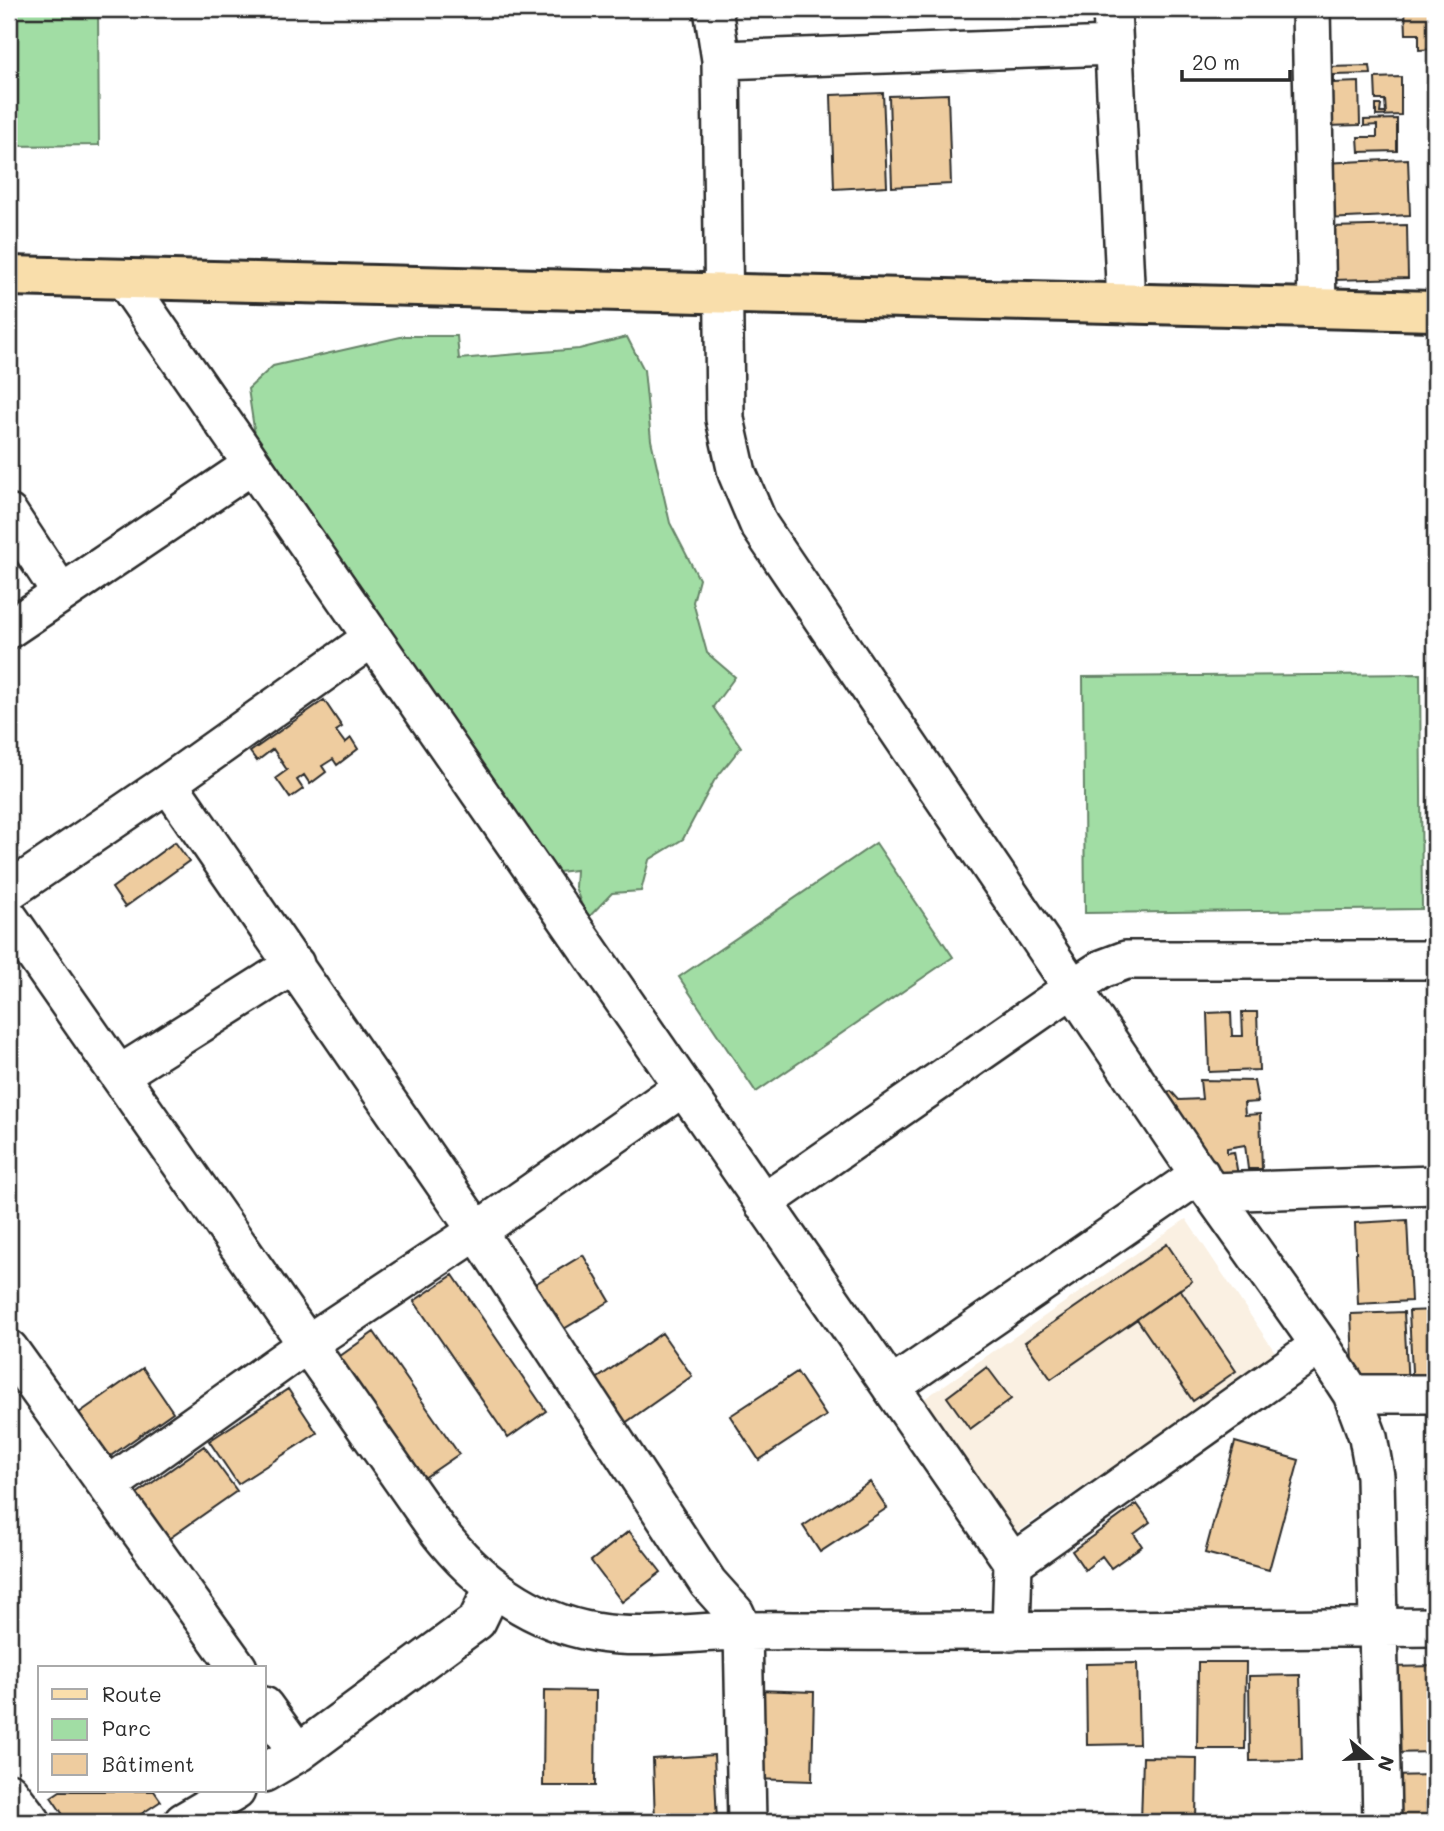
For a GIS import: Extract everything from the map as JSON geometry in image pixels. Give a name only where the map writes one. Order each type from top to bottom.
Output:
[{"type":"main road","points":[[9,276],[1435,311]]},
{"type":"street","points":[[713,9],[721,60],[725,419],[737,474],[760,525],[1205,1183],[1352,1394],[1368,1437],[1375,1476],[1382,1822]]},
{"type":"street","points":[[1112,9],[1126,304]]},
{"type":"street","points":[[1311,9],[1317,307]]},
{"type":"street","points":[[721,60],[1113,46]]},
{"type":"street","points":[[124,279],[1013,1563],[1010,1632]]},
{"type":"street","points":[[9,629],[252,465]]},
{"type":"street","points":[[9,514],[61,593]]},
{"type":"street","points":[[372,638],[168,783],[9,913],[307,1344],[459,1558],[493,1588],[544,1618],[593,1632],[632,1636],[743,1631],[1010,1632],[1435,1627]]},
{"type":"street","points":[[168,783],[477,1231],[708,1583],[735,1613],[743,1631],[747,1822]]},
{"type":"street","points":[[763,1203],[1074,987],[1102,969],[1126,960],[1435,960]]},
{"type":"street","points":[[120,1075],[295,964]]},
{"type":"street","points":[[108,1486],[307,1344],[477,1231],[683,1087]]},
{"type":"street","points":[[891,1387],[1205,1183],[1435,1185]]},
{"type":"street","points":[[1013,1563],[1320,1345]]},
{"type":"street","points":[[9,1349],[237,1666]]},
{"type":"street","points":[[1352,1394],[1435,1394]]},
{"type":"street","points":[[266,1772],[298,1753],[477,1621],[493,1588]]},
{"type":"street","points":[[266,1709],[298,1753]]},
{"type":"street","points":[[183,1822],[234,1792]]},
{"type":"street","points":[[9,1794],[32,1822]]},
{"type":"shaded area","points":[[1186,1219],[1277,1355],[1014,1534],[924,1399]]},
{"type":"green space","points":[[9,9],[98,9],[99,145],[9,146]]},
{"type":"green space","points":[[405,336],[457,336],[459,359],[579,349],[627,337],[644,370],[651,440],[670,523],[699,579],[693,602],[707,653],[735,677],[713,707],[741,747],[714,781],[683,839],[649,860],[641,891],[612,893],[587,919],[575,887],[576,870],[550,873],[257,448],[248,389],[273,366]]},
{"type":"green space","points":[[1420,674],[1422,909],[1085,913],[1083,677]]},
{"type":"green space","points":[[876,843],[953,957],[756,1092],[679,977]]},
{"type":"building","points":[[1183,9],[1238,9],[1183,11]]},
{"type":"building","points":[[1405,9],[1435,9],[1435,49],[1419,50],[1419,34],[1406,34]]},
{"type":"building","points":[[1370,66],[1371,74],[1334,75],[1334,83],[1359,82],[1360,125],[1327,126],[1327,67]]},
{"type":"building","points":[[1401,77],[1401,115],[1376,116],[1376,105],[1381,105],[1380,113],[1386,113],[1385,100],[1376,100],[1375,78]]},
{"type":"building","points":[[883,93],[887,186],[834,189],[831,95]]},
{"type":"building","points":[[948,94],[951,184],[892,187],[889,96]]},
{"type":"building","points":[[1397,119],[1397,151],[1359,152],[1358,137],[1377,137],[1377,125],[1364,126],[1364,120]]},
{"type":"building","points":[[1408,159],[1410,215],[1326,219],[1323,163]]},
{"type":"building","points":[[1407,225],[1408,278],[1333,280],[1331,227]]},
{"type":"building","points":[[324,700],[342,727],[336,731],[345,743],[351,738],[358,749],[337,765],[333,759],[322,766],[326,772],[310,784],[304,775],[297,780],[303,789],[290,798],[276,778],[287,770],[273,749],[257,761],[250,752]]},
{"type":"building","points":[[9,834],[18,847],[9,853]]},
{"type":"building","points":[[175,842],[189,861],[125,907],[112,888]]},
{"type":"building","points":[[1231,1012],[1232,1036],[1243,1036],[1242,1012],[1257,1012],[1259,1070],[1209,1072],[1207,1013]]},
{"type":"building","points":[[1200,1080],[1254,1081],[1258,1102],[1244,1103],[1245,1115],[1260,1114],[1262,1169],[1248,1169],[1245,1145],[1227,1148],[1227,1153],[1234,1152],[1239,1181],[1214,1179],[1159,1093],[1171,1091],[1179,1100],[1202,1099]]},
{"type":"building","points":[[1407,1220],[1411,1301],[1358,1304],[1355,1223]]},
{"type":"building","points":[[1167,1244],[1192,1281],[1051,1379],[1025,1342]]},
{"type":"building","points":[[583,1255],[610,1301],[562,1330],[535,1284]]},
{"type":"building","points":[[453,1275],[546,1411],[508,1438],[414,1301]]},
{"type":"building","points":[[1180,1289],[1236,1371],[1193,1401],[1137,1319]]},
{"type":"building","points":[[1435,1310],[1435,1391],[1413,1392],[1409,1311]]},
{"type":"building","points":[[1404,1312],[1408,1387],[1354,1390],[1351,1314]]},
{"type":"building","points":[[374,1332],[459,1454],[421,1480],[336,1359]]},
{"type":"building","points":[[662,1333],[692,1376],[618,1428],[588,1385]]},
{"type":"building","points":[[987,1367],[1011,1399],[970,1429],[947,1397]]},
{"type":"building","points":[[143,1368],[173,1412],[102,1462],[72,1418]]},
{"type":"building","points":[[797,1372],[826,1416],[759,1460],[730,1416]]},
{"type":"building","points":[[288,1389],[317,1433],[238,1484],[209,1441]]},
{"type":"building","points":[[1235,1442],[1299,1460],[1269,1570],[1205,1553]]},
{"type":"building","points":[[204,1446],[237,1491],[167,1540],[135,1495]]},
{"type":"building","points":[[870,1482],[887,1508],[820,1552],[803,1526]]},
{"type":"building","points":[[1137,1504],[1150,1522],[1134,1534],[1142,1546],[1111,1568],[1102,1556],[1085,1570],[1072,1551]]},
{"type":"building","points":[[629,1531],[661,1572],[622,1602],[591,1561]]},
{"type":"building","points":[[1198,1662],[1246,1662],[1245,1749],[1197,1749]]},
{"type":"building","points":[[1137,1663],[1139,1744],[1087,1745],[1086,1664]]},
{"type":"building","points":[[1435,1666],[1435,1752],[1391,1753],[1389,1667]]},
{"type":"building","points":[[1300,1675],[1302,1760],[1250,1761],[1249,1676]]},
{"type":"building","points":[[544,1690],[596,1691],[595,1786],[543,1786]]},
{"type":"building","points":[[754,1690],[814,1692],[812,1781],[752,1779]]},
{"type":"building","points":[[714,1755],[717,1822],[655,1822],[653,1759]]},
{"type":"building","points":[[1143,1757],[1197,1758],[1196,1822],[1141,1822]]},
{"type":"building","points":[[1435,1775],[1435,1822],[1387,1822],[1387,1776]]},
{"type":"building","points":[[58,1792],[155,1792],[161,1801],[129,1822],[68,1822],[51,1797]]}]
